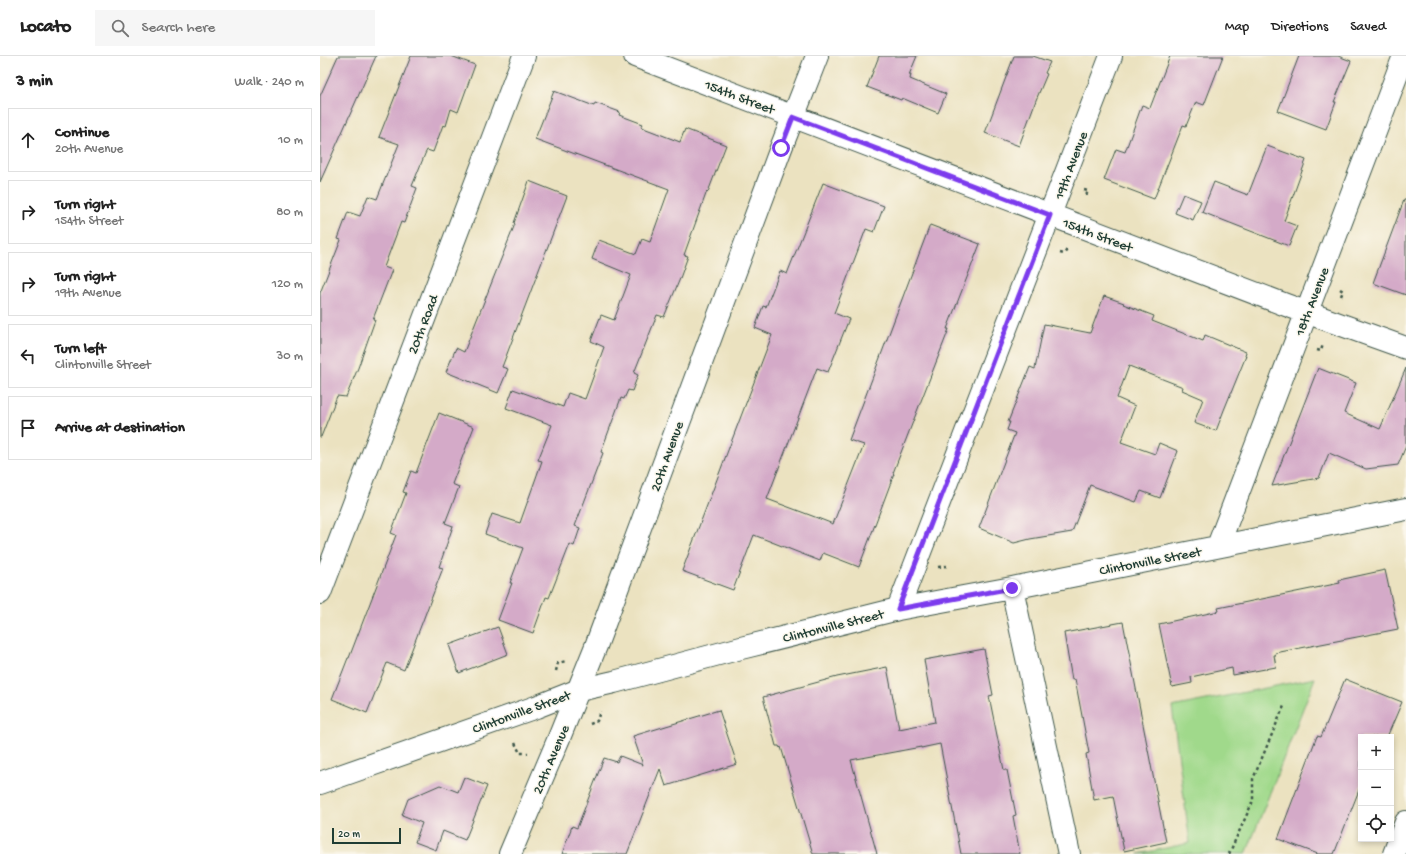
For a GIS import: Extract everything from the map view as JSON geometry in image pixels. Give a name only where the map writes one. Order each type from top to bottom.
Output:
[{"type":"street","name":"20th Road","points":[[320,593],[524,56]]},
{"type":"street","name":"154th Street","points":[[635,56],[1306,313],[1406,348]]},
{"type":"street","name":"20th Avenue","points":[[510,854],[579,690],[817,56]]},
{"type":"street","name":"19th Avenue","points":[[898,609],[1111,56]]},
{"type":"street","name":"18th Avenue","points":[[1218,546],[1404,56]]},
{"type":"street","name":"Clintonville Street","points":[[320,783],[579,690],[898,609],[1012,588],[1406,509]]},
{"type":"street","points":[[1012,588],[1069,854]]},
{"type":"street","points":[[1394,854],[1406,822]]},
{"type":"path","points":[[1085,198],[1088,191]]},
{"type":"path","points":[[1057,252],[1064,254],[1068,248]]},
{"type":"path","points":[[1341,296],[1343,291]]},
{"type":"path","points":[[938,567],[947,566]]},
{"type":"path","points":[[556,671],[558,664],[566,661]]},
{"type":"path","points":[[1229,854],[1253,801],[1253,779],[1284,706]]},
{"type":"path","points":[[588,725],[597,721],[600,711]]},
{"type":"path","points":[[515,743],[520,753],[528,753]]},
{"type":"green space","points":[[1315,678],[1246,854],[1138,854],[1190,843],[1172,707]]},
{"type":"building","points":[[338,56],[376,56],[320,182],[320,96]]},
{"type":"building","points":[[411,56],[451,56],[475,65],[458,112],[451,109],[446,126],[443,125],[433,152],[427,150],[425,154],[412,186],[417,188],[404,223],[401,222],[384,267],[392,270],[373,319],[375,320],[358,368],[346,397],[337,396],[320,437],[320,293],[341,240],[338,239],[348,212],[360,216],[368,196],[377,199],[399,144],[379,137]]},
{"type":"building","points":[[879,56],[917,56],[909,75],[911,75],[910,79],[946,94],[938,113],[902,98],[901,100],[867,87]]},
{"type":"building","points":[[1014,56],[1033,56],[1050,62],[1045,73],[1047,74],[1019,146],[985,133]]},
{"type":"building","points":[[1170,56],[1223,56],[1204,105],[1196,102],[1186,126],[1183,125],[1154,199],[1104,180],[1116,149],[1125,152],[1142,105],[1150,108]]},
{"type":"building","points":[[1299,56],[1338,56],[1351,61],[1334,102],[1336,102],[1326,129],[1278,111]]},
{"type":"building","points":[[554,91],[594,106],[595,103],[620,112],[619,115],[643,124],[641,127],[680,142],[685,129],[726,145],[708,192],[707,191],[684,255],[688,256],[679,281],[664,317],[657,315],[634,373],[638,375],[632,391],[628,390],[624,399],[621,398],[601,452],[603,453],[575,526],[580,528],[574,546],[570,544],[549,598],[546,597],[533,633],[498,620],[523,548],[485,534],[492,514],[520,523],[542,461],[538,460],[552,425],[506,408],[513,389],[563,407],[568,393],[585,399],[604,347],[591,341],[601,315],[614,320],[631,275],[592,259],[599,240],[636,254],[642,239],[650,242],[669,189],[535,139]]},
{"type":"building","points":[[1267,146],[1306,160],[1284,221],[1297,226],[1289,246],[1202,212],[1214,182],[1248,195]]},
{"type":"building","points":[[529,181],[567,196],[502,367],[508,369],[498,393],[446,372],[456,348],[464,352],[515,224],[514,223]]},
{"type":"building","points":[[823,183],[884,206],[874,232],[866,229],[834,313],[849,319],[828,372],[817,368],[767,499],[833,524],[864,445],[849,440],[930,225],[980,244],[859,567],[823,553],[820,561],[754,535],[733,590],[682,571],[772,335],[755,328],[763,306],[766,307],[780,271],[787,274]]},
{"type":"building","points":[[1183,194],[1201,201],[1193,220],[1175,213]]},
{"type":"building","points":[[1404,200],[1406,200],[1406,295],[1373,283]]},
{"type":"building","points":[[1104,296],[1154,316],[1152,321],[1203,341],[1205,335],[1246,352],[1246,356],[1216,431],[1194,423],[1203,399],[1182,390],[1183,387],[1129,366],[1117,398],[1135,406],[1121,442],[1155,454],[1159,443],[1178,451],[1160,498],[1141,491],[1136,502],[1090,485],[1072,532],[1014,543],[979,528],[1015,433],[1007,430],[1010,422],[1008,422],[1030,367],[1035,369],[1044,324],[1090,333]]},
{"type":"building","points":[[1318,368],[1356,383],[1344,413],[1380,429],[1406,368],[1406,446],[1398,465],[1366,469],[1329,453],[1319,478],[1272,486]]},
{"type":"building","points":[[439,413],[474,427],[452,484],[459,487],[445,523],[453,526],[439,567],[443,568],[404,670],[387,663],[367,713],[332,699],[396,535],[391,533],[406,493],[403,492],[411,471],[416,473]]},
{"type":"building","points":[[1385,570],[1398,629],[1275,653],[1276,667],[1233,675],[1232,668],[1191,677],[1192,683],[1172,687],[1159,624],[1219,611],[1218,608],[1340,583],[1339,580]]},
{"type":"building","points":[[1123,622],[1166,842],[1124,851],[1113,796],[1094,800],[1086,754],[1089,753],[1075,679],[1072,680],[1064,633]]},
{"type":"building","points":[[498,627],[508,654],[459,673],[449,645]]},
{"type":"building","points":[[984,649],[993,695],[989,696],[1004,770],[1007,770],[1016,815],[1013,816],[1020,854],[961,854],[940,744],[851,760],[877,854],[813,854],[781,747],[776,746],[763,697],[837,677],[887,667],[899,729],[935,722],[924,660]]},
{"type":"building","points":[[1345,679],[1402,702],[1388,734],[1358,734],[1358,793],[1334,854],[1318,854],[1278,839],[1317,736],[1321,737]]},
{"type":"building","points":[[719,710],[737,764],[666,786],[660,769],[627,854],[562,854],[572,826],[577,828],[604,758],[617,762],[620,756],[643,765],[633,736]]},
{"type":"building","points":[[464,777],[487,786],[465,840],[443,831],[436,850],[415,842],[422,823],[402,815],[408,799],[440,785],[458,792]]},
{"type":"route","points":[[781,148],[793,117],[1050,215],[898,609],[1012,588]]}]
